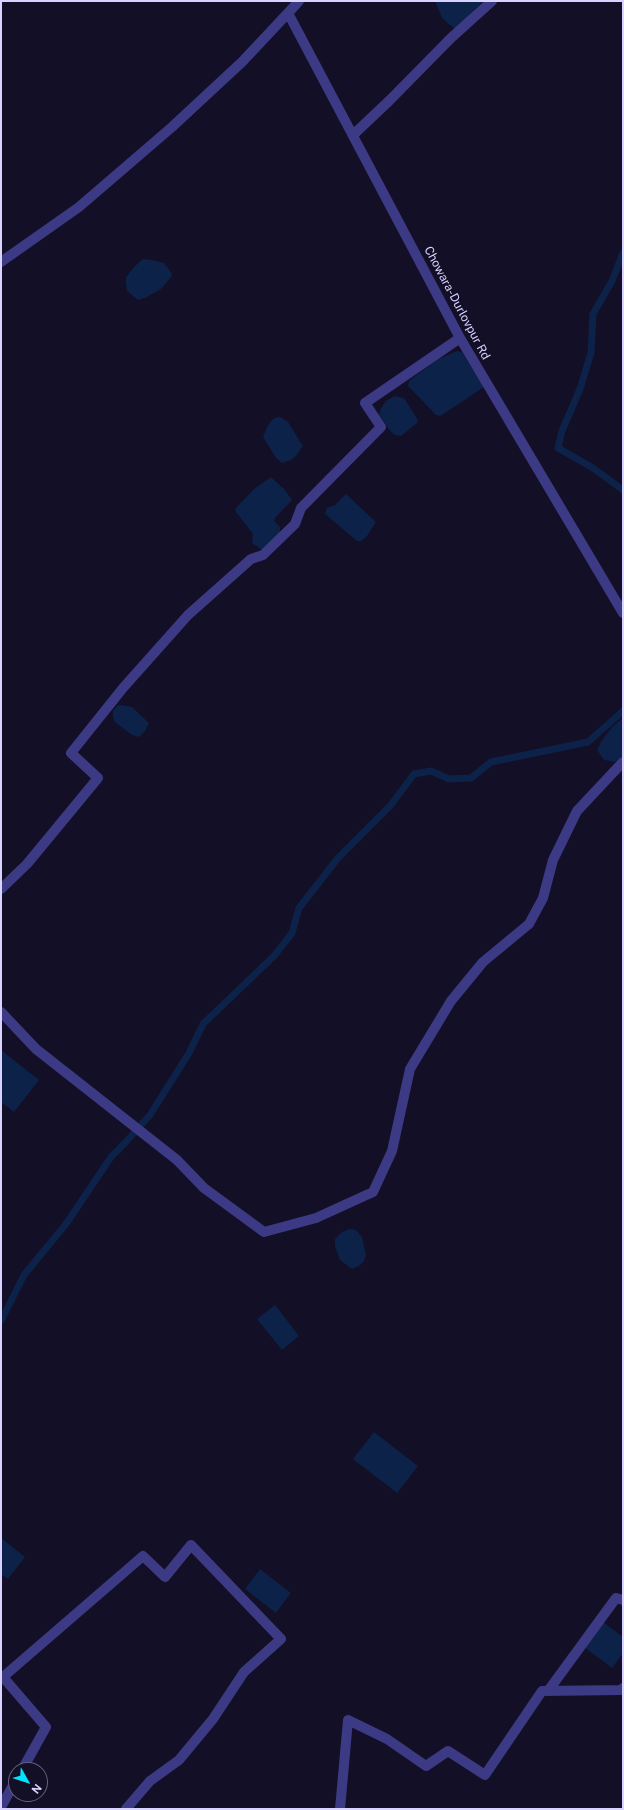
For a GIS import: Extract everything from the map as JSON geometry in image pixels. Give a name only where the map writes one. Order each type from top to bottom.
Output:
[{"type":"street","points":[[1,262],[79,207],[172,127],[242,62],[299,1]]},
{"type":"street","points":[[353,135],[451,38],[492,1]]},
{"type":"street","name":"Chowara-Durlovpur Rd","points":[[288,13],[460,338],[623,613]]},
{"type":"street","points":[[1,888],[27,864],[98,778],[70,753],[123,688],[188,615],[250,559],[263,555],[295,524],[301,508],[381,426],[365,403],[460,338]]},
{"type":"street","points":[[1,1012],[36,1049],[146,1134],[177,1160],[204,1188],[264,1232],[316,1218],[373,1192],[392,1150],[410,1069],[451,1001],[483,962],[529,924],[543,898],[553,860],[577,811],[623,762]]},
{"type":"street","points":[[26,1762],[46,1727],[3,1677],[143,1556],[165,1577],[190,1545],[281,1639],[244,1672],[213,1719],[179,1760],[150,1781],[126,1809]]},
{"type":"street","points":[[548,1691],[616,1598],[623,1600]]},
{"type":"street","points":[[340,1809],[348,1720],[387,1739],[426,1766],[448,1751],[485,1775],[542,1691],[621,1690],[623,1688]]},
{"type":"street","points":[[1,1807],[8,1794]]},
{"type":"water","points":[[435,1],[483,1],[455,29],[442,18]]},
{"type":"water","points":[[143,259],[164,263],[171,272],[172,276],[161,289],[138,300],[127,291],[126,277]]},
{"type":"water","points":[[457,351],[462,352],[484,387],[440,416],[436,415],[408,386],[409,381],[438,359]]},
{"type":"water","points":[[394,396],[404,398],[418,420],[417,423],[401,436],[395,435],[390,431],[379,414],[386,401]]},
{"type":"water","points":[[280,417],[288,422],[303,446],[296,456],[291,460],[282,463],[276,458],[263,437],[268,425],[274,418]]},
{"type":"water","points":[[271,477],[284,489],[292,500],[275,518],[274,521],[280,527],[280,534],[262,550],[252,543],[253,534],[235,509],[254,489]]},
{"type":"water","points":[[346,494],[376,522],[367,536],[361,541],[357,541],[325,514],[327,508],[335,505]]},
{"type":"water","points":[[121,705],[132,707],[149,723],[145,731],[139,737],[132,735],[115,722],[113,711],[117,706]]},
{"type":"water","points":[[623,718],[623,756],[615,762],[604,760],[597,750],[602,740],[613,726]]},
{"type":"water","points":[[1,1050],[39,1080],[14,1112],[1,1102]]},
{"type":"water","points":[[349,1229],[356,1230],[362,1237],[366,1255],[364,1261],[359,1266],[352,1269],[340,1260],[335,1246],[335,1239],[342,1232]]},
{"type":"water","points":[[275,1305],[299,1336],[282,1350],[257,1319]]},
{"type":"water","points":[[374,1432],[418,1466],[397,1493],[353,1459]]},
{"type":"water","points":[[1,1538],[25,1557],[8,1579],[1,1574]]},
{"type":"water","points":[[260,1569],[291,1593],[276,1613],[245,1589]]},
{"type":"water","points":[[603,1622],[623,1637],[623,1653],[612,1668],[584,1647]]},
{"type":"waterway","points":[[623,253],[612,281],[593,314],[591,353],[580,389],[562,431],[558,448],[593,468],[623,490]]},
{"type":"waterway","points":[[1,1321],[24,1275],[66,1224],[111,1157],[150,1115],[189,1053],[203,1024],[274,956],[292,933],[299,908],[338,858],[390,806],[414,774],[431,771],[449,779],[471,778],[491,762],[588,742],[623,711]]}]
